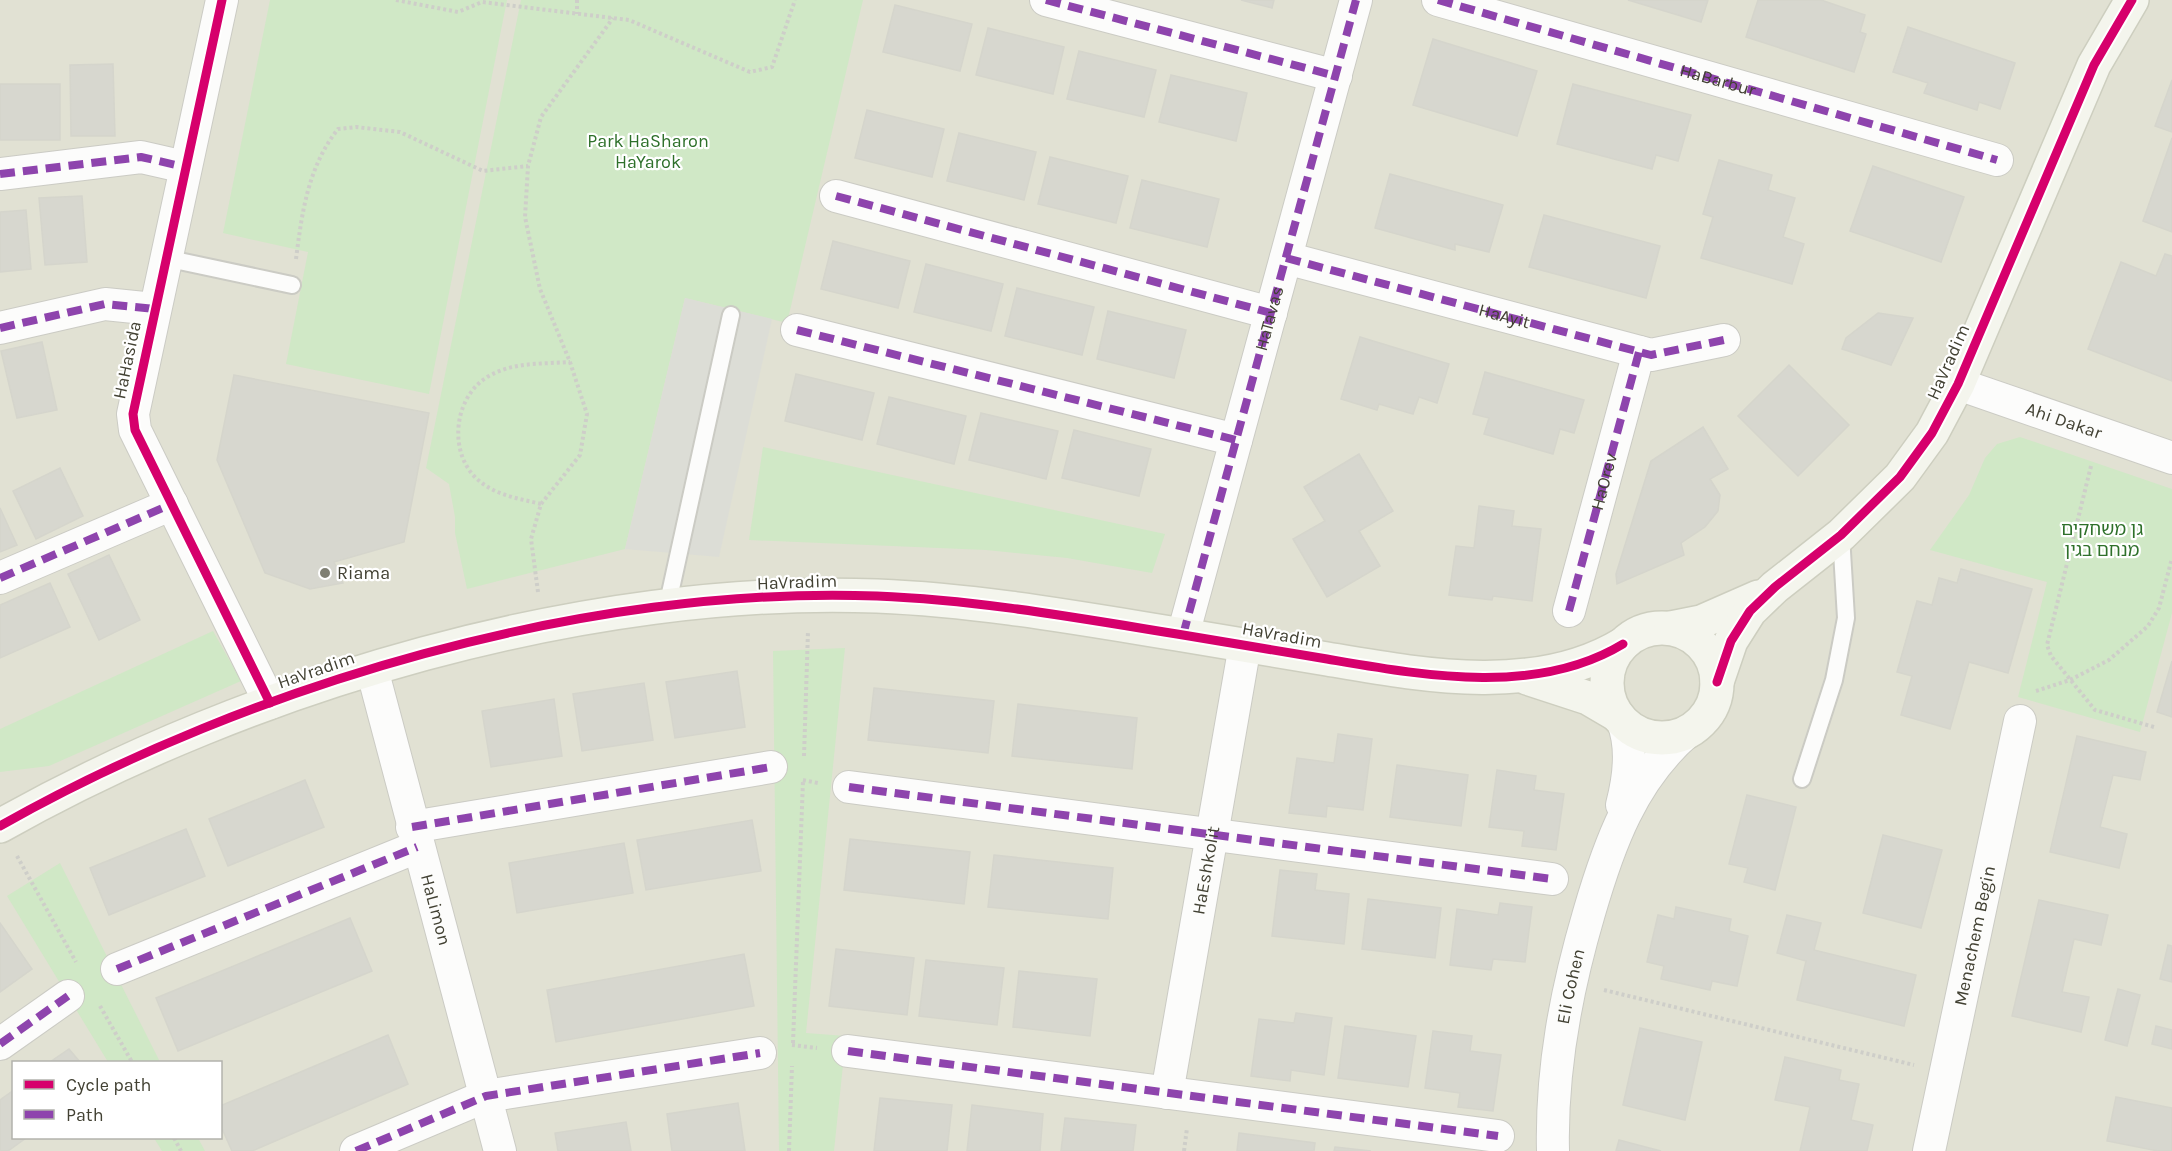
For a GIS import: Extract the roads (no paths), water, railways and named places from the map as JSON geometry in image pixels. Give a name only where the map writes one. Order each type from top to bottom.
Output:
[{"type":"street","name":"HaHasida","points":[[222,0],[133,414],[135,430],[270,703]]},
{"type":"street","points":[[1046,0],[1336,76]]},
{"type":"street","name":"HaTavas","points":[[1183,635],[1356,0]]},
{"type":"street","name":"HaBarbur","points":[[1437,0],[1998,160]]},
{"type":"street","name":"HaVradim","points":[[2094,65],[2102,0]]},
{"type":"street","name":"HaVradim","points":[[1717,682],[1736,630],[1757,603],[1842,535],[1911,462],[1932,433],[1958,384],[2094,65],[2132,0]]},
{"type":"street","points":[[0,174],[141,157],[185,167]]},
{"type":"street","points":[[836,195],[1271,313]]},
{"type":"street","name":"HaAyit","points":[[1286,258],[1651,355],[1724,340]]},
{"type":"street","points":[[0,327],[105,304],[154,309]]},
{"type":"street","points":[[797,330],[1236,440]]},
{"type":"street","name":"HaOrev","points":[[1569,611],[1639,352]]},
{"type":"street","name":"Ahi Dakar","points":[[1958,384],[2172,458]]},
{"type":"street","points":[[0,578],[172,504]]},
{"type":"street","name":"HaVradim","points":[[1671,628],[1691,626],[1723,614],[1775,587]]},
{"type":"street","name":"HaVradim","points":[[6,837],[67,791],[168,744],[270,703],[372,669],[474,641],[542,627],[667,607],[775,597],[874,596],[971,603],[1400,671],[1461,676],[1513,675],[1549,671],[1582,663],[1623,644]]},
{"type":"street","points":[[1671,628],[1694,638],[1706,650],[1714,665],[1717,682],[1714,700],[1706,715],[1687,732],[1671,737],[1653,737],[1636,732],[1620,719],[1609,700],[1606,682],[1613,657],[1623,644],[1644,630],[1671,628]]},
{"type":"street","name":"HaEshkolit","points":[[1167,1093],[1245,645]]},
{"type":"street","name":"HaLimon","points":[[372,669],[500,1151]]},
{"type":"street","name":"HaVradim","points":[[1513,675],[1568,690],[1620,719]]},
{"type":"street","name":"Eli Cohen","points":[[1553,1151],[1556,1067],[1570,982],[1596,888],[1618,826],[1629,765],[1627,732],[1620,719]]},
{"type":"street","name":"Menachem Begin","points":[[1929,1151],[2020,721]]},
{"type":"street","name":"Eli Cohen","points":[[1618,826],[1651,770],[1687,732]]},
{"type":"street","points":[[117,969],[415,837],[771,767]]},
{"type":"street","points":[[849,787],[1552,879]]},
{"type":"street","name":"HaVradim","points":[[0,806],[67,791]]},
{"type":"street","points":[[0,1044],[82,990]]},
{"type":"street","points":[[848,1052],[1498,1136]]},
{"type":"street","points":[[356,1151],[486,1096],[760,1053]]},
{"type":"lane","points":[[165,258],[292,285]]},
{"type":"lane","points":[[667,607],[731,315]]},
{"type":"lane","points":[[1802,779],[1834,680],[1846,618],[1842,535]]},
{"type":"place","name":"Riama","points":[[325,573]]},
{"type":"park label","name":"Park HaSharon HaYarok","points":[[648,151]]},
{"type":"park label","name":"גן משחקים מנחם בגין","points":[[2102,539]]}]
